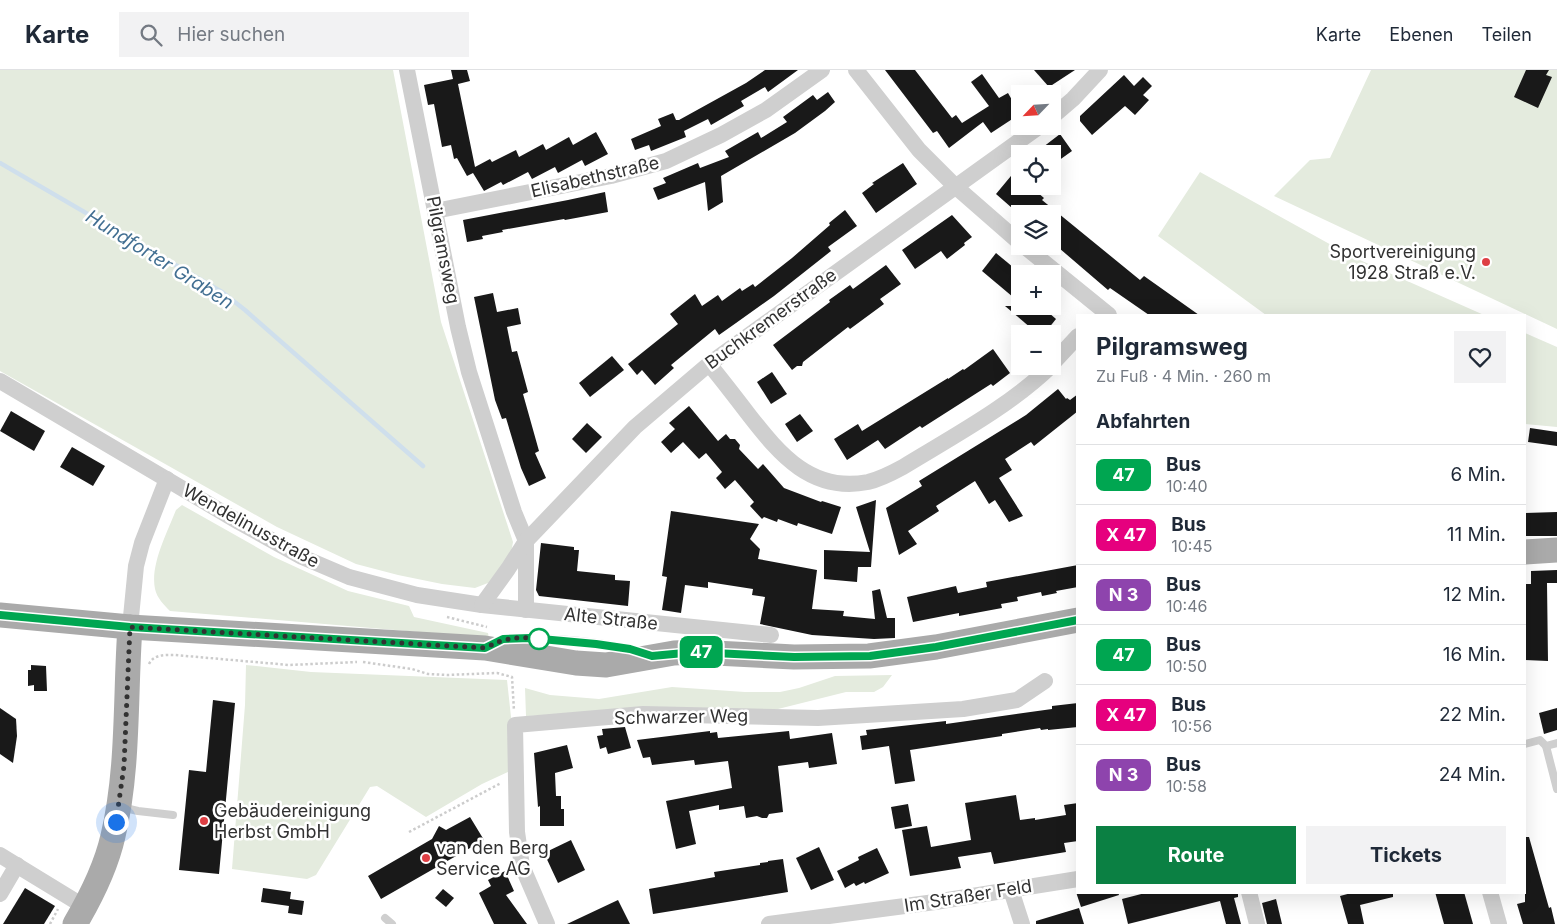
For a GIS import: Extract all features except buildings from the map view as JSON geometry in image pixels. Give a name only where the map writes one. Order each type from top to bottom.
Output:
[{"type":"main road","points":[[1526,552],[1557,550]]},
{"type":"main road","name":"Alte Straße","points":[[0,615],[130,627],[485,648],[594,665],[619,664],[652,656],[695,652],[794,657],[870,656],[936,647],[1076,620]]},
{"type":"main road","points":[[80,915],[103,868],[113,838],[119,806],[124,766],[130,627]]},
{"type":"street","name":"Pilgramsweg","points":[[407,70],[458,327],[470,372],[514,512],[526,541],[526,610]]},
{"type":"street","name":"Elisabethstraße","points":[[435,211],[612,176],[666,161],[759,115],[822,70]]},
{"type":"street","points":[[856,70],[919,150],[956,187],[1011,234]]},
{"type":"street","points":[[1061,109],[1100,70]]},
{"type":"street","name":"Buchkremerstraße","points":[[526,541],[635,427],[710,364],[843,266],[1028,135]]},
{"type":"street","points":[[1034,255],[1102,313]]},
{"type":"street","points":[[1061,355],[1076,338]]},
{"type":"street","points":[[710,364],[773,446],[804,471],[836,483],[854,484],[870,482],[903,467],[1003,405],[1041,375]]},
{"type":"street","name":"Wendelinusstraße","points":[[2,386],[167,478],[239,522],[302,557],[349,577],[417,595],[482,605]]},
{"type":"street","name":"Wendelinusstraße","points":[[130,627],[136,566],[142,543],[167,478]]},
{"type":"street","points":[[482,605],[526,541]]},
{"type":"street","name":"Alte Straße","points":[[482,605],[771,635]]},
{"type":"street","name":"Schwarzer Weg","points":[[515,725],[642,714],[818,718],[945,710],[1017,700],[1045,681]]},
{"type":"street","points":[[515,725],[517,832],[522,866],[547,924]]},
{"type":"street","points":[[0,855],[17,865],[80,915]]},
{"type":"street","points":[[0,894],[17,865]]},
{"type":"street","name":"Im Straßer Feld","points":[[769,924],[935,902],[1076,879]]},
{"type":"street","points":[[1011,890],[1022,924]]},
{"type":"street","points":[[1250,894],[1257,924]]},
{"type":"street","points":[[1491,894],[1499,924]]},
{"type":"lane","points":[[1526,744],[1540,740],[1546,746],[1557,789]]},
{"type":"lane","points":[[1546,746],[1557,743]]},
{"type":"lane","points":[[119,806],[138,811],[173,815]]},
{"type":"path","points":[[147,670],[151,660],[155,657],[175,655],[289,665],[360,662],[447,675],[497,673],[512,677],[515,725]]},
{"type":"path","points":[[410,832],[516,775]]},
{"type":"shaded area","points":[[0,70],[393,70],[441,322],[513,542],[511,553],[493,581],[475,588],[442,584],[356,564],[277,527],[0,371]]},
{"type":"shaded area","name":"Sportvereinigung 1928 Straß e.V.","points":[[1371,70],[1557,70],[1557,329],[1274,196],[1310,160],[1330,158]]},
{"type":"shaded area","points":[[1200,172],[1353,257],[1482,314],[1265,314],[1158,236]]},
{"type":"shaded area","points":[[1526,333],[1557,347],[1557,427],[1526,424]]},
{"type":"shaded area","points":[[182,505],[274,557],[348,591],[409,606],[414,617],[488,633],[489,638],[170,611],[156,592],[155,570],[160,549],[176,510]]},
{"type":"shaded area","points":[[246,665],[311,672],[507,680],[511,717],[510,771],[482,784],[426,817],[377,786],[370,787],[316,875],[307,879],[232,869],[245,705]]},
{"type":"shaded area","points":[[892,675],[883,687],[874,692],[846,692],[778,709],[526,716],[525,688],[550,695],[599,699],[672,687],[745,692],[780,692],[835,676]]},
{"type":"waterway","name":"Hundforter Graben","points":[[0,163],[222,292],[423,466]]},
{"type":"bus line","name":"47","points":[[0,615],[130,627],[485,648],[503,639],[530,638],[579,641],[630,649],[652,656],[695,652],[794,657],[870,656],[897,653],[1076,620]]},
{"type":"place","name":"Sportvereinigung 1928 Straß e.V.","points":[[1486,262]]},
{"type":"place","name":"Gebäudereinigung Herbst GmbH","points":[[204,821]]},
{"type":"place","name":"van den Berg Service AG","points":[[426,858]]},
{"type":"route","points":[[116,822],[124,766],[130,627],[485,648],[499,640],[510,638],[539,639]]}]
